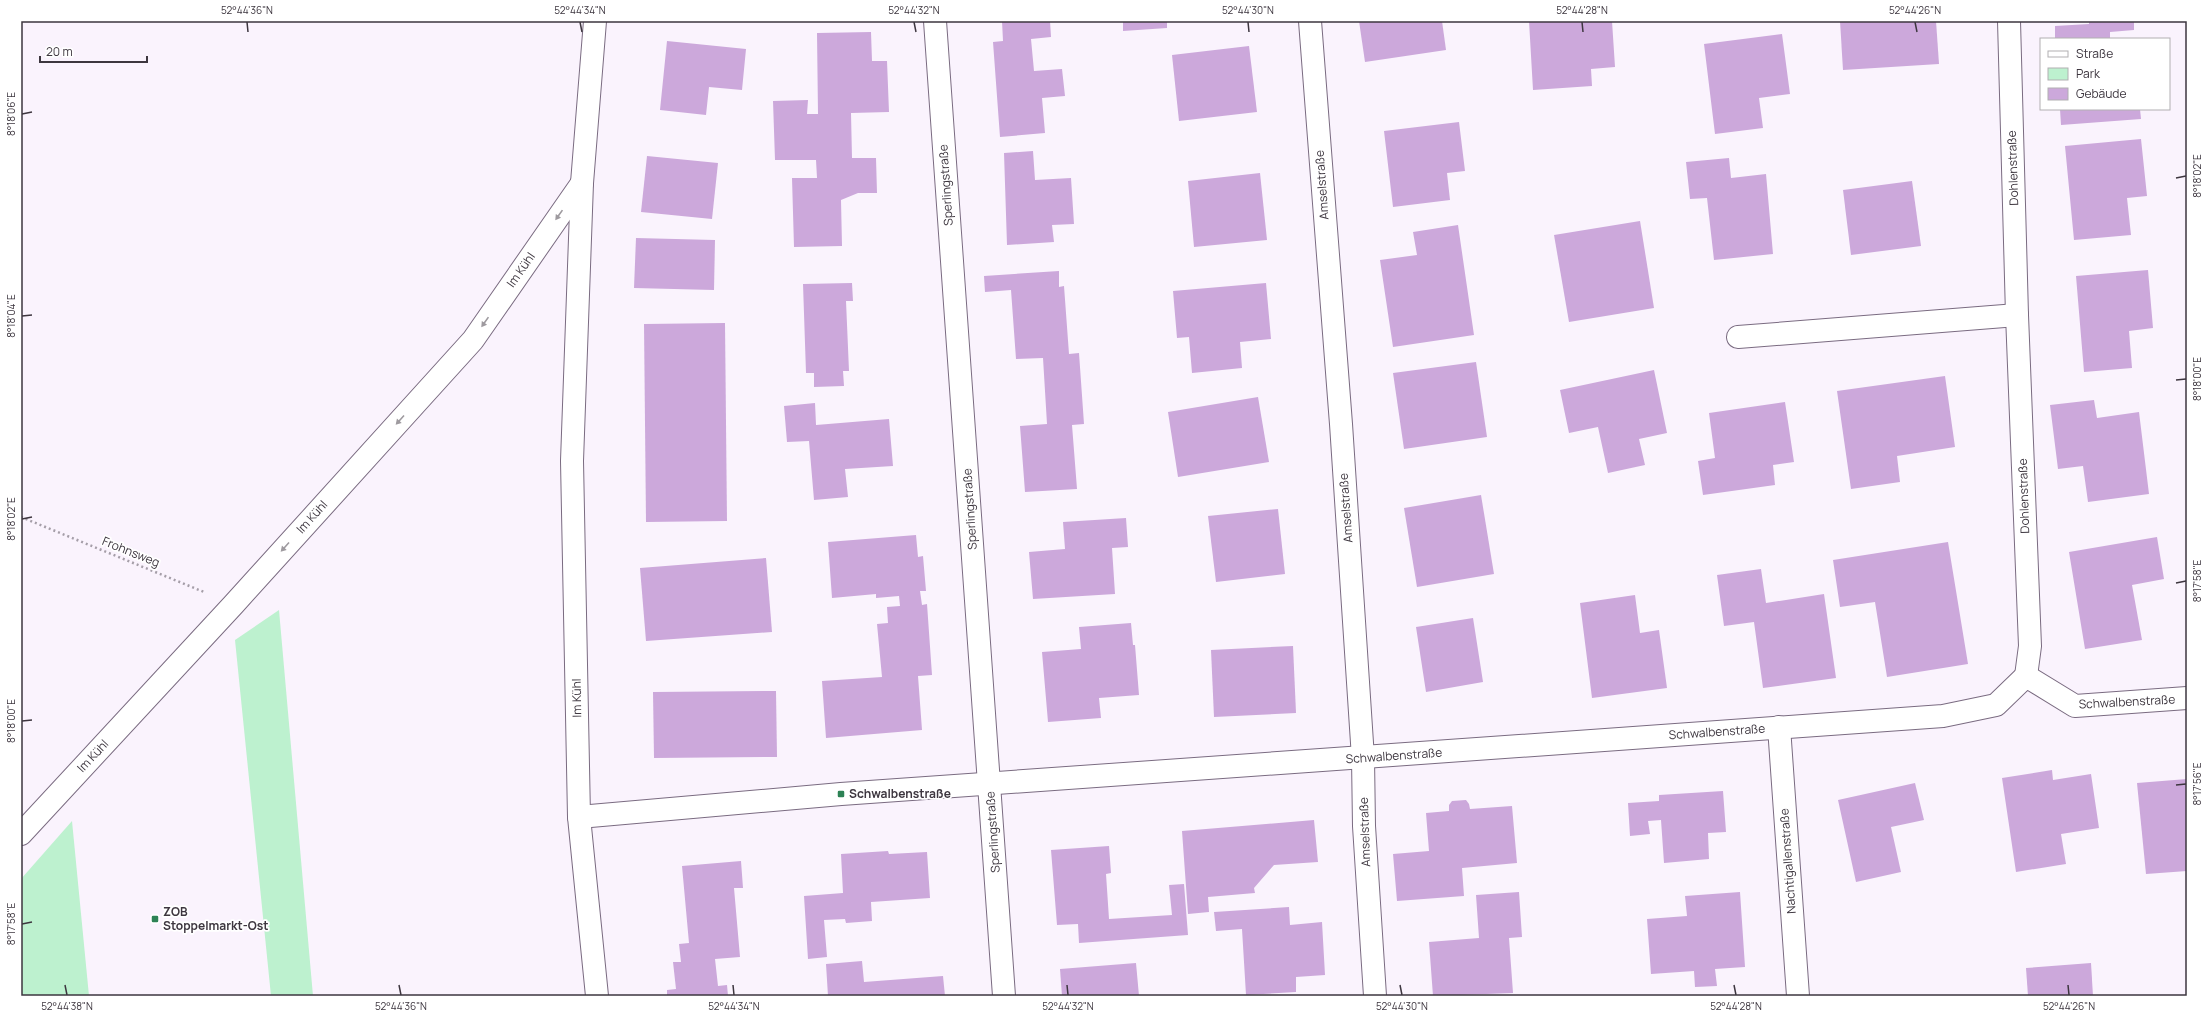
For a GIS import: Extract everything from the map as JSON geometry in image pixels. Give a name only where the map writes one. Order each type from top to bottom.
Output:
[{"type":"street","name":"Im Kühl","points":[[595,21],[582,183],[572,461],[579,816],[597,996]]},
{"type":"street","name":"Sperlingstraße","points":[[935,21],[1004,996]]},
{"type":"street","name":"Amselstraße","points":[[1310,21],[1341,432],[1363,758],[1364,826],[1375,996]]},
{"type":"street","name":"Dohlenstraße","points":[[2009,21],[2017,315],[2030,646],[2026,676]]},
{"type":"street","name":"Im Kühl","points":[[21,834],[234,604],[473,340],[582,183]]},
{"type":"street","points":[[1738,337],[2017,315]]},
{"type":"street","name":"Schwalbenstraße","points":[[579,816],[989,783],[1363,758],[1943,716],[1996,705],[2026,676],[2075,706],[2187,698]]},
{"type":"street","name":"Nachtigallenstraße","points":[[1779,727],[1798,996]]},
{"type":"path","name":"Frohnsweg","points":[[21,517],[234,604]]},
{"type":"green space","points":[[279,610],[313,996],[271,996],[235,640]]},
{"type":"green space","points":[[72,821],[89,996],[21,996],[21,879]]},
{"type":"building","points":[[1002,21],[1050,21],[1051,37],[1031,39],[1034,71],[1062,69],[1065,96],[1042,98],[1045,133],[1000,137],[993,42],[1003,41]]},
{"type":"building","points":[[1123,21],[1167,21],[1167,28],[1123,31]]},
{"type":"building","points":[[1359,21],[1442,21],[1446,50],[1365,62]]},
{"type":"building","points":[[1529,21],[1612,21],[1615,67],[1591,69],[1592,86],[1533,90]]},
{"type":"building","points":[[1840,21],[1936,21],[1939,64],[1843,70]]},
{"type":"building","points":[[2089,21],[2134,21],[2134,30],[2110,32],[2110,38],[2055,38],[2055,26],[2089,24]]},
{"type":"building","points":[[871,32],[872,61],[887,61],[889,112],[851,113],[852,158],[876,158],[877,193],[858,193],[841,200],[842,246],[794,247],[792,178],[817,178],[816,160],[775,160],[773,101],[808,100],[807,114],[818,114],[817,33]]},
{"type":"building","points":[[1782,34],[1790,94],[1759,98],[1763,128],[1715,134],[1704,44]]},
{"type":"building","points":[[667,41],[746,49],[742,90],[709,87],[706,115],[660,110]]},
{"type":"building","points":[[1249,46],[1257,112],[1179,121],[1172,55]]},
{"type":"building","points":[[2060,110],[2140,110],[2141,119],[2061,125]]},
{"type":"building","points":[[1459,122],[1465,171],[1447,173],[1450,200],[1393,207],[1384,131]]},
{"type":"building","points":[[2141,139],[2147,196],[2127,198],[2131,235],[2074,240],[2065,146]]},
{"type":"building","points":[[1033,151],[1035,180],[1071,178],[1074,224],[1052,225],[1054,242],[1007,245],[1004,153]]},
{"type":"building","points":[[647,156],[718,163],[712,219],[641,212]]},
{"type":"building","points":[[1729,158],[1731,178],[1766,174],[1773,254],[1714,260],[1707,198],[1690,199],[1686,162]]},
{"type":"building","points":[[1260,173],[1267,240],[1194,247],[1188,181]]},
{"type":"building","points":[[1912,181],[1921,246],[1851,255],[1843,190]]},
{"type":"building","points":[[1640,221],[1654,308],[1569,322],[1554,235]]},
{"type":"building","points":[[1458,225],[1474,335],[1393,347],[1380,260],[1417,255],[1413,232]]},
{"type":"building","points":[[636,238],[715,240],[714,290],[634,288]]},
{"type":"building","points":[[2148,270],[2153,328],[2129,331],[2132,368],[2084,372],[2076,276]]},
{"type":"building","points":[[1059,271],[1059,287],[1064,286],[1069,354],[1079,353],[1084,424],[1072,425],[1077,489],[1025,492],[1020,426],[1047,424],[1043,358],[1016,359],[1011,290],[985,292],[984,276]]},
{"type":"building","points":[[852,283],[853,301],[846,301],[849,371],[843,371],[844,386],[814,387],[814,373],[806,373],[803,284]]},
{"type":"building","points":[[1266,283],[1271,339],[1240,342],[1242,368],[1192,373],[1189,337],[1177,338],[1173,291]]},
{"type":"building","points":[[725,323],[727,521],[646,522],[644,324]]},
{"type":"building","points":[[1476,362],[1487,437],[1404,449],[1393,373]]},
{"type":"building","points":[[1654,370],[1667,433],[1639,439],[1645,465],[1608,473],[1598,427],[1569,433],[1560,390]]},
{"type":"building","points":[[1945,376],[1955,447],[1897,456],[1900,482],[1851,489],[1837,391]]},
{"type":"building","points":[[1258,397],[1269,462],[1178,477],[1168,412]]},
{"type":"building","points":[[2094,400],[2097,418],[2139,412],[2149,494],[2088,502],[2083,466],[2058,469],[2050,405]]},
{"type":"building","points":[[1785,402],[1794,462],[1773,465],[1775,485],[1703,495],[1698,461],[1715,458],[1709,413]]},
{"type":"building","points":[[815,403],[816,425],[889,419],[893,466],[845,469],[848,497],[814,500],[809,441],[787,442],[784,406]]},
{"type":"building","points":[[1481,495],[1494,574],[1417,587],[1404,508]]},
{"type":"building","points":[[1278,509],[1285,574],[1216,582],[1208,516]]},
{"type":"building","points":[[1126,518],[1128,547],[1112,548],[1115,594],[1033,599],[1029,552],[1065,549],[1063,522]]},
{"type":"building","points":[[916,535],[918,557],[923,556],[926,591],[920,591],[922,605],[927,604],[932,675],[918,676],[922,730],[826,738],[822,681],[882,677],[877,624],[888,623],[887,607],[900,606],[899,596],[876,598],[876,594],[832,598],[828,542]]},
{"type":"building","points":[[2157,537],[2164,579],[2132,585],[2142,640],[2085,649],[2069,552]]},
{"type":"building","points":[[1948,542],[1968,664],[1887,677],[1875,602],[1840,607],[1833,560]]},
{"type":"building","points":[[766,558],[772,632],[646,641],[640,568]]},
{"type":"building","points":[[1761,569],[1766,603],[1824,594],[1836,678],[1763,688],[1754,622],[1724,626],[1717,575]]},
{"type":"building","points":[[1635,595],[1640,633],[1659,630],[1667,688],[1592,698],[1580,603]]},
{"type":"building","points":[[1473,618],[1483,682],[1426,692],[1416,627]]},
{"type":"building","points":[[1131,623],[1133,645],[1135,645],[1139,695],[1099,698],[1101,718],[1048,722],[1042,652],[1081,649],[1079,627]]},
{"type":"building","points":[[1293,646],[1296,713],[1214,717],[1211,650]]},
{"type":"building","points":[[776,691],[777,757],[654,758],[653,692]]},
{"type":"building","points":[[2052,770],[2053,780],[2091,774],[2099,828],[2061,834],[2066,864],[2016,872],[2002,778]]},
{"type":"building","points":[[2187,779],[2187,871],[2146,874],[2137,783]]},
{"type":"building","points":[[1915,783],[1924,820],[1891,827],[1901,872],[1856,882],[1838,800]]},
{"type":"building","points":[[1723,791],[1726,832],[1708,833],[1709,859],[1664,863],[1661,820],[1648,821],[1650,834],[1630,836],[1628,803],[1659,801],[1659,795]]},
{"type":"building","points":[[1466,800],[1470,809],[1512,806],[1517,863],[1462,868],[1464,896],[1397,901],[1393,854],[1429,851],[1426,813],[1449,811],[1449,805],[1452,801]]},
{"type":"building","points":[[1314,820],[1318,862],[1274,865],[1254,888],[1255,893],[1208,897],[1209,912],[1188,914],[1182,831]]},
{"type":"building","points":[[1109,846],[1111,873],[1106,874],[1109,919],[1172,915],[1169,885],[1184,884],[1188,935],[1079,943],[1078,924],[1057,925],[1051,850]]},
{"type":"building","points":[[888,851],[889,854],[927,852],[930,898],[871,902],[872,921],[846,923],[845,919],[824,920],[827,957],[808,959],[804,896],[843,893],[841,854]]},
{"type":"building","points":[[741,861],[743,888],[734,888],[740,957],[715,959],[718,986],[727,985],[728,996],[667,996],[667,990],[676,989],[673,962],[681,962],[679,944],[689,943],[682,866]]},
{"type":"building","points":[[1519,892],[1522,937],[1509,938],[1513,993],[1433,996],[1429,942],[1479,938],[1476,895]]},
{"type":"building","points":[[1740,892],[1745,967],[1715,969],[1717,986],[1695,987],[1694,971],[1651,974],[1647,919],[1687,916],[1685,896]]},
{"type":"building","points":[[1289,907],[1290,925],[1322,922],[1325,975],[1296,977],[1296,992],[1246,995],[1242,929],[1216,931],[1214,912]]},
{"type":"building","points":[[862,961],[864,982],[943,976],[945,996],[828,996],[826,964]]},
{"type":"building","points":[[1136,963],[1139,996],[1062,996],[1060,969]]},
{"type":"building","points":[[2091,963],[2093,996],[2028,996],[2026,968]]},
{"type":"place","name":"Schwalbenstraße","points":[[841,794]]},
{"type":"place","name":"ZOB Stoppelmarkt-Ost","points":[[155,919]]}]
